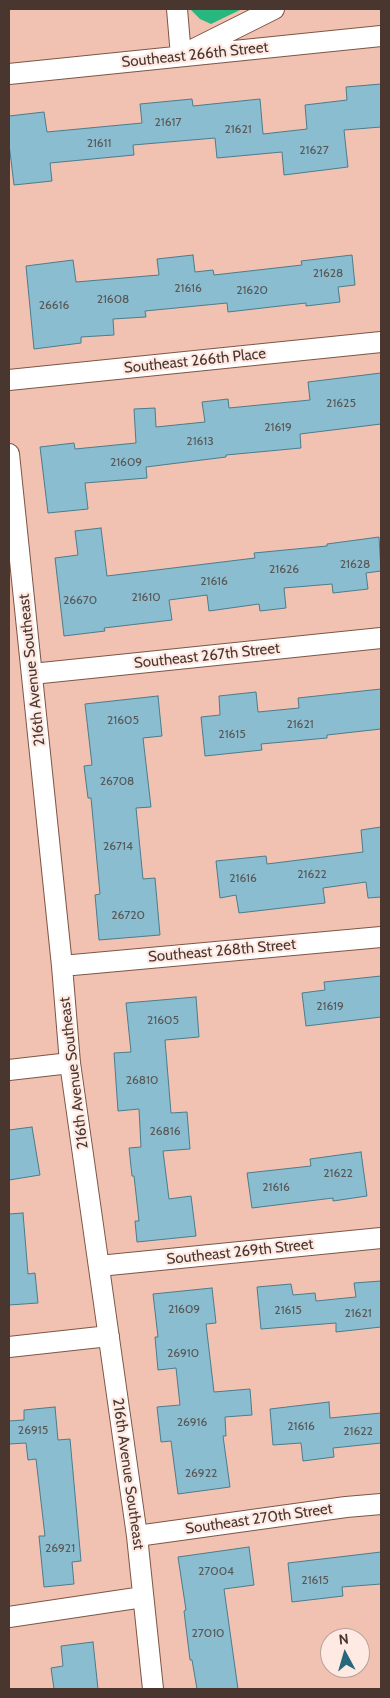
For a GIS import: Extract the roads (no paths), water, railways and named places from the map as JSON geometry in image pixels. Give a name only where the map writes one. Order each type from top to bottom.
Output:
[{"type":"street","points":[[177,9],[181,56],[274,9]]},
{"type":"street","name":"Southeast 266th Street","points":[[9,74],[381,36]]},
{"type":"street","name":"Southeast 266th Place","points":[[9,380],[381,342]]},
{"type":"street","name":"216th Avenue Southeast","points":[[9,454],[62,966],[70,1063],[137,1536],[153,1689]]},
{"type":"street","name":"Southeast 267th Street","points":[[32,674],[381,638]]},
{"type":"street","name":"Southeast 268th Street","points":[[62,966],[381,936]]},
{"type":"street","points":[[9,1070],[70,1063]]},
{"type":"street","name":"Southeast 269th Street","points":[[99,1266],[381,1238]]},
{"type":"street","points":[[9,1347],[109,1336]]},
{"type":"street","name":"Southeast 270th Street","points":[[137,1536],[346,1507],[381,1504]]},
{"type":"street","points":[[9,1617],[143,1597]]}]
